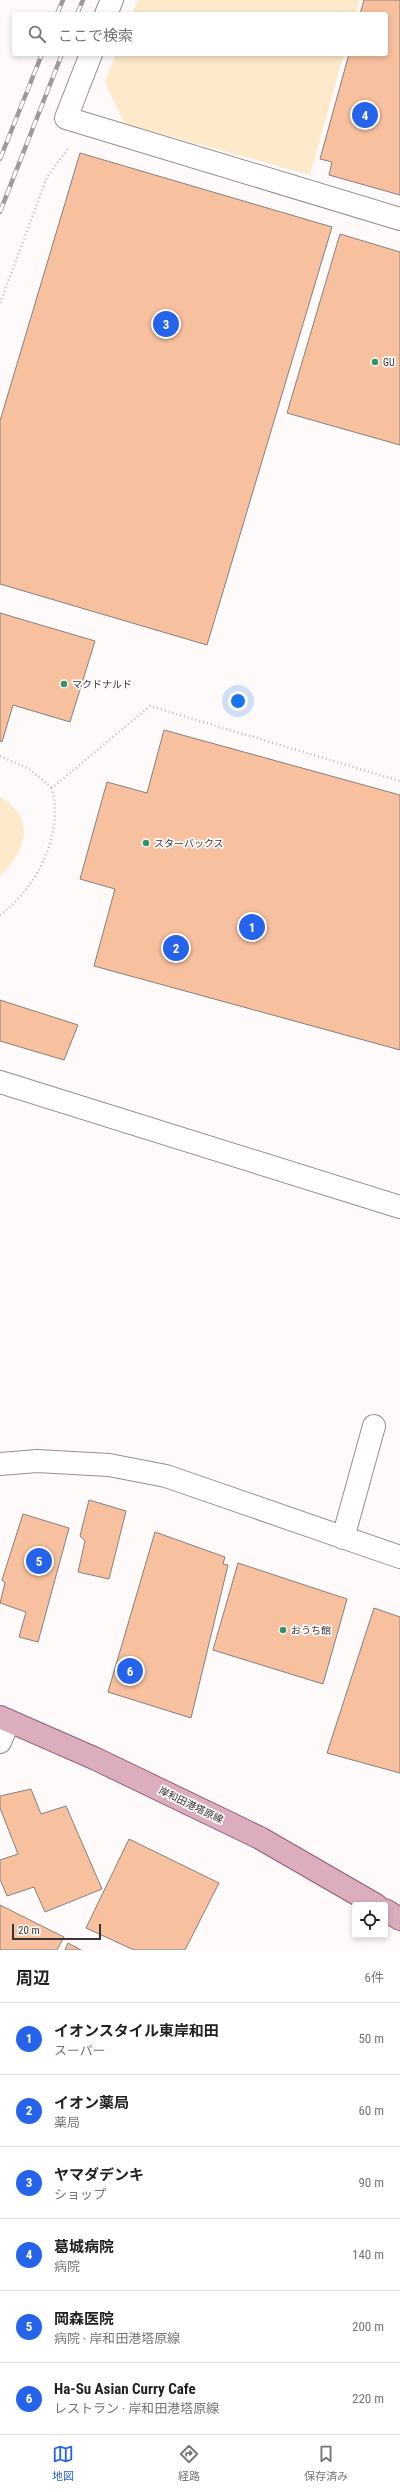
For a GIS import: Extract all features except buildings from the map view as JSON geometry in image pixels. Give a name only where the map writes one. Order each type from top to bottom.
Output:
[{"type":"main road","name":"岸和田港塔原線","points":[[5,1719],[96,1759],[260,1838],[371,1902]]},
{"type":"main road","points":[[388,1912],[400,1918]]},
{"type":"street","points":[[107,12],[112,0]]},
{"type":"street","points":[[90,56],[66,118],[82,125],[400,218]]},
{"type":"street","points":[[0,1082],[400,1207]]},
{"type":"street","points":[[343,1538],[374,1426]]},
{"type":"street","points":[[0,1464],[37,1461],[110,1465],[166,1476],[400,1557]]},
{"type":"street","points":[[0,1742],[5,1719]]},
{"type":"path","points":[[0,303],[47,177],[82,125]]},
{"type":"path","points":[[52,788],[150,706],[400,781]]},
{"type":"path","points":[[0,756],[29,768],[52,788],[55,799],[55,817],[44,859],[34,880],[15,904],[0,915]]},
{"type":"shaded area","points":[[138,0],[360,0],[357,12],[133,12]]},
{"type":"shaded area","points":[[115,56],[343,56],[310,175],[125,124],[105,82]]},
{"type":"shaded area","points":[[0,797],[12,805],[19,815],[23,825],[24,835],[16,856],[0,876]]},
{"type":"railway","points":[[58,12],[63,0]]},
{"type":"railway","points":[[78,12],[83,0]]},
{"type":"railway","points":[[0,159],[41,56]]},
{"type":"railway","points":[[0,212],[61,56]]},
{"type":"place","name":"葛城病院","points":[[365,115]]},
{"type":"place","name":"ヤマダデンキ","points":[[166,324]]},
{"type":"place","name":"GU","points":[[375,362]]},
{"type":"place","name":"マクドナルド","points":[[64,684]]},
{"type":"place","name":"スターバックス","points":[[146,843]]},
{"type":"place","name":"イオンスタイル東岸和田","points":[[252,927]]},
{"type":"place","name":"イオン薬局","points":[[176,948]]},
{"type":"place","name":"岡森医院","points":[[39,1561]]},
{"type":"place","name":"おうち館","points":[[283,1630]]},
{"type":"place","name":"Ha-Su Asian Curry Cafe","points":[[130,1671]]}]
